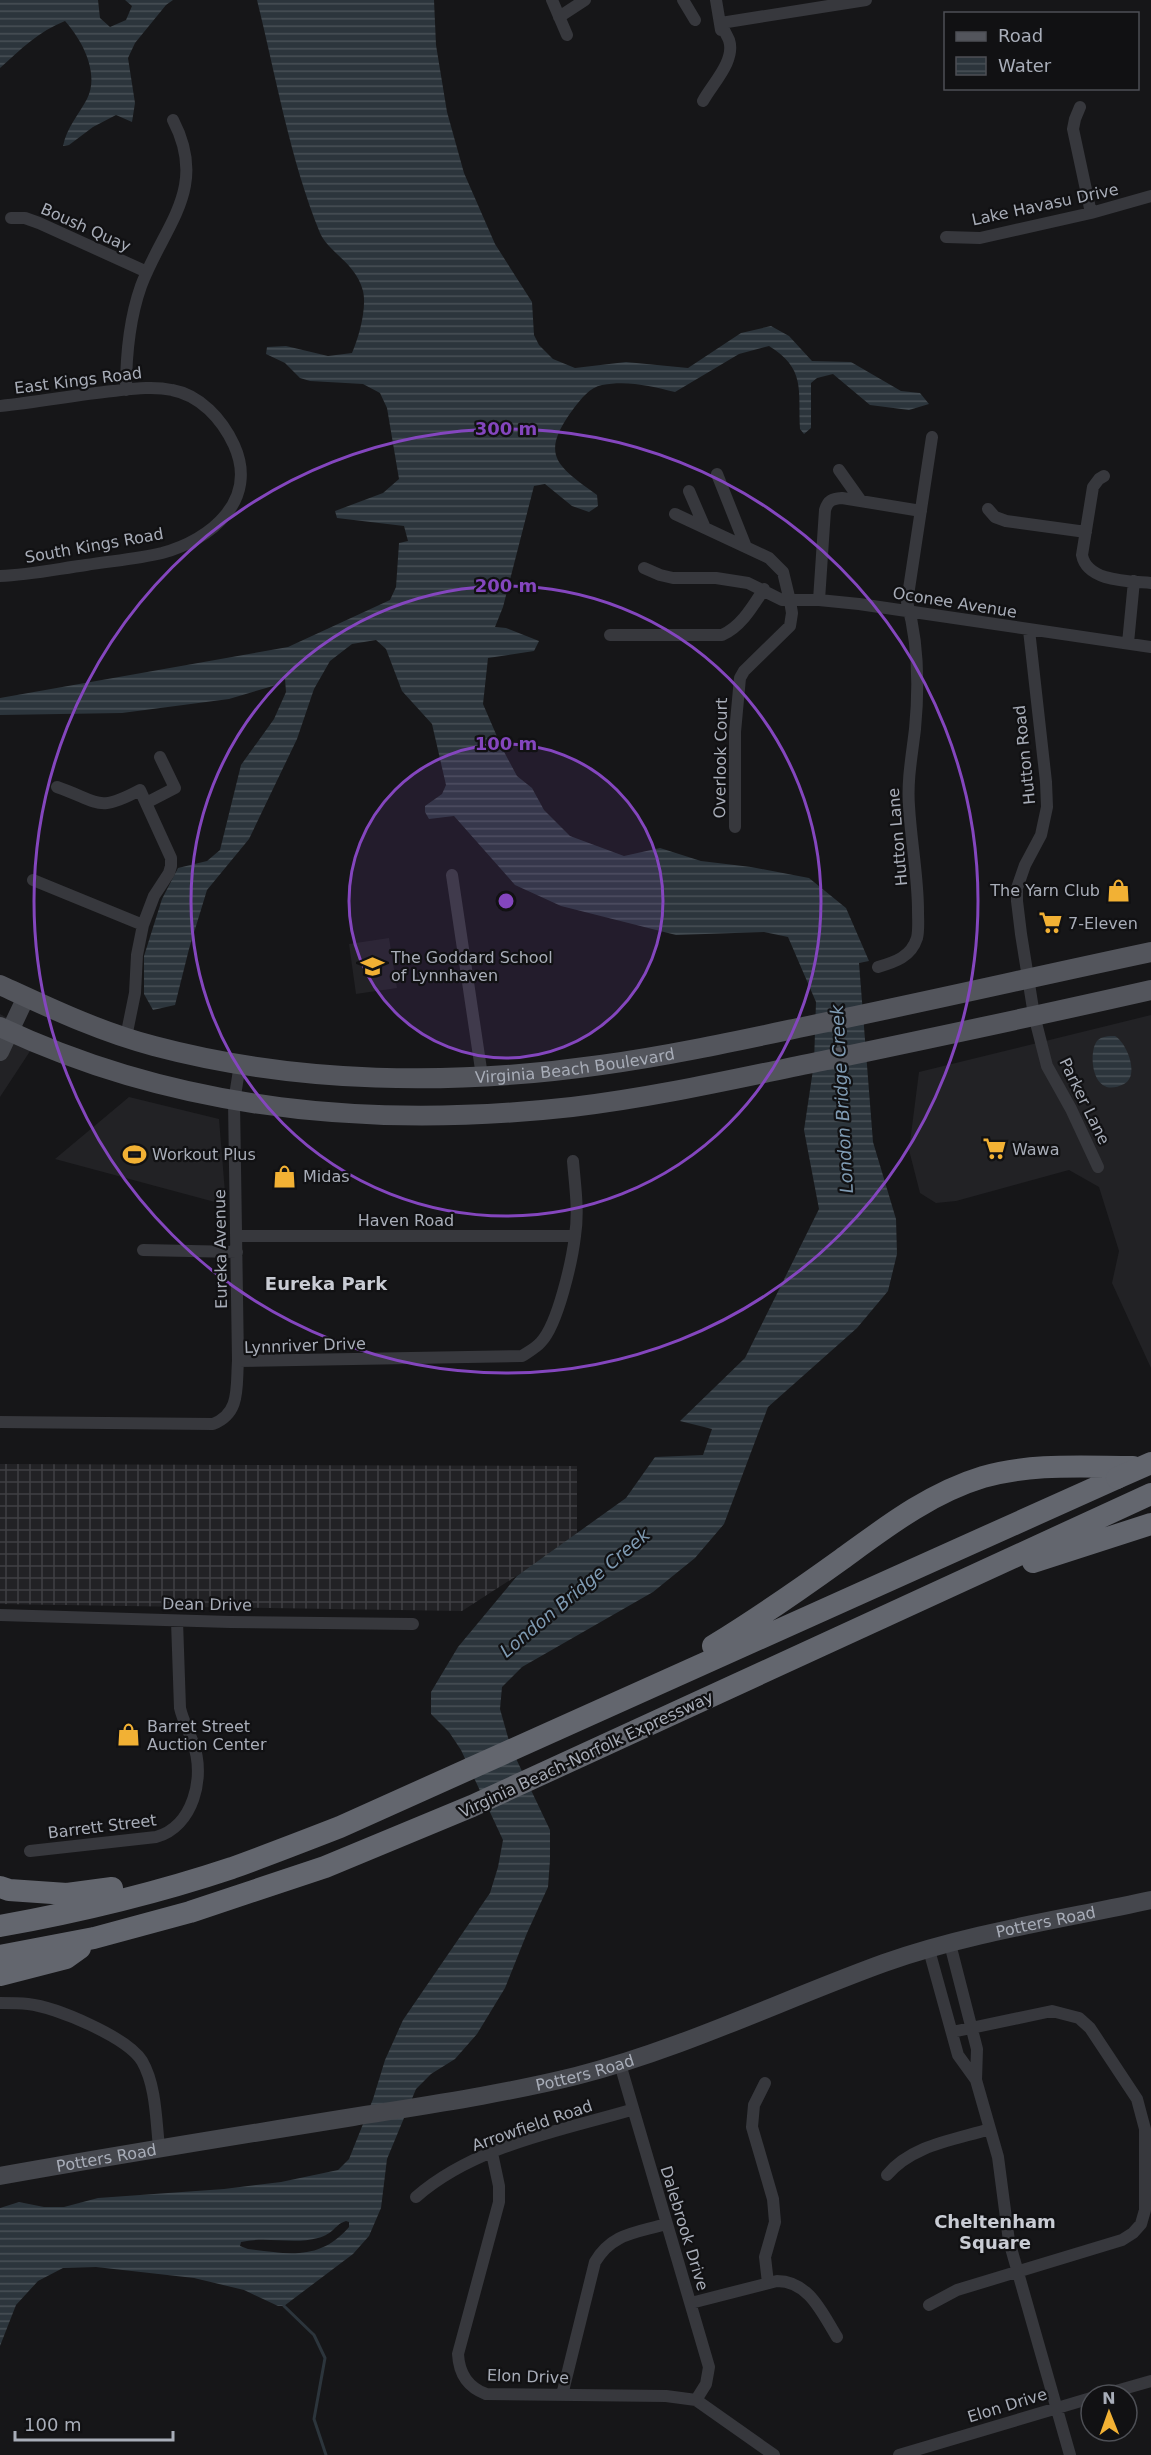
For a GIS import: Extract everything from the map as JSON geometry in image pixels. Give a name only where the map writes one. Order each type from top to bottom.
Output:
[{"type":"highway","name":"Virginia Beach-Norfolk Expressway","points":[[0,1926],[102,1904],[197,1878],[231,1868],[340,1827],[1151,1463]]},
{"type":"highway","points":[[624,1700],[754,1622],[926,1501],[960,1485],[985,1477],[1042,1467],[1151,1467]]},
{"type":"highway","name":"Virginia Beach-Norfolk Expressway","points":[[0,1956],[94,1938],[249,1894],[325,1867],[472,1806],[1151,1494]]},
{"type":"highway","points":[[948,1587],[1032,1563],[1151,1524]]},
{"type":"highway","points":[[0,1887],[9,1890],[67,1894],[197,1878]]},
{"type":"highway","points":[[0,1975],[66,1958],[94,1938]]},
{"type":"main road","name":"Virginia Beach Boulevard","points":[[2,991],[26,997],[126,1037],[184,1053],[240,1064],[358,1076],[482,1076],[607,1064],[684,1052],[1151,952]]},
{"type":"main road","points":[[5,1029],[60,1053],[127,1077],[234,1102],[380,1114],[500,1113],[571,1107],[661,1094],[1151,990]]},
{"type":"street","points":[[552,0],[567,35]]},
{"type":"street","points":[[559,17],[585,0]]},
{"type":"street","points":[[683,0],[695,20]]},
{"type":"street","points":[[703,101],[726,64],[716,0]]},
{"type":"street","points":[[720,23],[866,0]]},
{"type":"street","points":[[1080,106],[1074,119],[1073,129],[1091,213]]},
{"type":"street","points":[[126,390],[128,341],[132,317],[147,272],[181,200],[186,175],[186,149],[173,120]]},
{"type":"street","name":"Lake Havasu Drive","points":[[946,237],[980,238],[1091,213],[1151,196]]},
{"type":"street","name":"Boush Quay","points":[[11,218],[24,218],[39,223],[147,272]]},
{"type":"street","name":"East Kings Road","points":[[0,406],[158,388],[188,395],[221,422]]},
{"type":"street","name":"South Kings Road","points":[[0,576],[146,556],[180,547],[202,535],[220,522],[230,510],[240,487],[241,474],[237,451],[221,422]]},
{"type":"street","name":"Hutton Lane","points":[[878,967],[906,956],[916,941],[918,932],[916,866],[908,779],[915,727],[916,675],[913,621],[908,593],[932,437]]},
{"type":"street","points":[[839,470],[861,501]]},
{"type":"street","points":[[717,474],[746,547]]},
{"type":"street","points":[[1104,476],[1093,487],[1082,555],[1086,567],[1095,574],[1151,583]]},
{"type":"street","points":[[688,491],[705,528]]},
{"type":"street","points":[[819,600],[827,504],[832,499],[842,498],[921,511]]},
{"type":"street","points":[[988,509],[994,517],[1006,521],[1086,532]]},
{"type":"street","points":[[644,568],[673,578],[733,579],[764,589],[782,600],[790,601],[783,572],[769,558],[675,514]]},
{"type":"street","points":[[1128,643],[1134,581]]},
{"type":"street","points":[[610,635],[722,635],[741,621],[764,589]]},
{"type":"street","name":"Oconee Avenue","points":[[790,601],[819,600],[910,611],[1151,647]]},
{"type":"street","name":"Overlook Court","points":[[735,827],[735,732],[740,678],[744,671],[790,626],[790,601]]},
{"type":"street","name":"Hutton Road","points":[[1028,978],[1017,888],[1025,865],[1041,835],[1047,807],[1029,630]]},
{"type":"street","points":[[147,803],[175,788],[160,757]]},
{"type":"street","points":[[57,787],[105,805],[117,802],[140,790],[171,858],[169,873],[154,896],[143,925],[135,993],[126,1037]]},
{"type":"street","points":[[452,875],[482,1076]]},
{"type":"street","points":[[33,880],[143,925]]},
{"type":"street","name":"Parker Lane","points":[[1028,978],[1034,1015],[1047,1066],[1071,1109],[1098,1167]]},
{"type":"street","points":[[0,1052],[5,1029],[26,997]]},
{"type":"street","name":"Eureka Avenue","points":[[238,1361],[234,1102],[240,1064]]},
{"type":"street","name":"Lynnriver Drive","points":[[0,1422],[213,1424],[225,1419],[234,1406],[238,1361],[522,1356],[540,1343],[550,1330],[557,1312],[575,1236],[577,1199],[573,1161]]},
{"type":"street","name":"Haven Road","points":[[237,1236],[575,1236]]},
{"type":"street","points":[[143,1250],[237,1252]]},
{"type":"street","name":"Dean Drive","points":[[0,1615],[413,1624]]},
{"type":"street","name":"Barrett Street","points":[[30,1851],[156,1837],[168,1834],[182,1822],[196,1792],[198,1768],[193,1742],[183,1721],[180,1708],[177,1620]]},
{"type":"street","name":"Potters Road","points":[[0,2176],[159,2147],[443,2102],[573,2077],[620,2064],[887,1962],[950,1944],[1151,1900]]},
{"type":"street","points":[[950,1944],[977,2049],[976,2080],[1001,2174],[1009,2241],[1070,2455]]},
{"type":"street","points":[[929,1950],[958,2055],[976,2080]]},
{"type":"street","points":[[0,2003],[29,2004],[50,2009],[123,2043],[141,2061],[151,2085],[159,2147]]},
{"type":"street","points":[[929,2306],[957,2290],[1122,2240],[1133,2233],[1141,2223],[1145,2210],[1146,2149],[1143,2117],[1137,2099],[1124,2077],[1090,2028],[1079,2018],[1052,2011],[952,2032]]},
{"type":"street","name":"Dalebrook Drive","points":[[620,2064],[631,2110],[691,2303],[708,2367],[706,2384],[696,2400]]},
{"type":"street","points":[[765,2083],[754,2105],[752,2127],[773,2199],[775,2222],[765,2257],[768,2283]]},
{"type":"street","name":"Arrowfield Road","points":[[416,2197],[446,2174],[492,2153],[631,2110]]},
{"type":"street","points":[[887,2175],[896,2164],[912,2152],[990,2129]]},
{"type":"street","name":"Elon Drive","points":[[492,2153],[499,2186],[498,2202],[460,2342],[460,2370],[477,2390],[486,2394],[666,2396],[696,2400],[774,2455]]},
{"type":"street","points":[[562,2395],[595,2262],[602,2250],[612,2241],[666,2224]]},
{"type":"street","points":[[691,2303],[768,2283],[786,2281],[801,2287],[810,2295],[837,2337]]},
{"type":"street","name":"Elon Drive","points":[[898,2455],[1079,2402]]},
{"type":"shaded area","name":"The Goddard School of Lynnhaven","points":[[389,938],[397,988],[356,994],[349,944]]},
{"type":"shaded area","points":[[0,1014],[40,1036],[0,1097]]},
{"type":"shaded area","points":[[1151,1015],[1151,1368],[1112,1283],[1119,1251],[1099,1187],[1069,1170],[956,1201],[936,1203],[920,1193],[909,1150],[919,1072]]},
{"type":"shaded area","points":[[129,1097],[219,1119],[226,1205],[55,1159]]},
{"type":"shaded area","points":[[0,1464],[577,1466],[577,1537],[462,1611],[0,1604]]},
{"type":"water","points":[[0,0],[98,0],[100,18],[110,27],[126,20],[132,6],[125,0],[173,0],[166,5],[135,43],[128,58],[135,103],[132,122],[116,115],[93,127],[69,145],[63,146],[67,133],[87,99],[90,89],[90,68],[83,47],[65,21],[38,36],[0,68]]},
{"type":"water","name":"London Bridge Creek","points":[[257,0],[434,0],[436,45],[447,112],[464,173],[495,244],[532,302],[534,335],[539,345],[553,359],[575,368],[626,362],[688,368],[741,333],[771,326],[789,336],[812,361],[851,362],[901,391],[920,393],[929,404],[909,410],[870,405],[833,374],[817,378],[811,383],[811,428],[804,434],[800,429],[799,391],[795,372],[781,355],[769,346],[739,354],[675,392],[630,383],[602,385],[594,388],[586,394],[563,424],[555,448],[562,467],[597,495],[598,506],[589,512],[572,506],[545,484],[534,486],[503,607],[495,627],[506,628],[539,641],[534,651],[488,658],[483,704],[517,776],[532,788],[544,810],[570,836],[624,856],[660,848],[701,861],[751,867],[809,878],[846,908],[869,961],[859,963],[873,1142],[896,1219],[897,1254],[888,1291],[857,1328],[768,1407],[724,1524],[695,1558],[653,1592],[522,1667],[502,1687],[500,1709],[511,1748],[550,1830],[548,1887],[505,1988],[477,2034],[455,2059],[431,2074],[416,2089],[387,2159],[381,2208],[369,2236],[353,2254],[284,2306],[278,2306],[244,2290],[194,2278],[96,2267],[63,2268],[38,2281],[16,2305],[0,2346],[0,2208],[19,2202],[44,2207],[64,2207],[98,2198],[224,2189],[281,2182],[338,2170],[349,2159],[373,2099],[385,2060],[403,2020],[490,1893],[503,1840],[461,1750],[449,1732],[431,1714],[431,1692],[458,1647],[517,1576],[626,1498],[655,1457],[703,1455],[712,1429],[680,1421],[745,1358],[819,1209],[804,1130],[814,1063],[816,1002],[788,937],[764,932],[676,935],[561,906],[515,885],[454,816],[429,819],[425,812],[425,806],[442,794],[446,785],[432,724],[402,691],[386,649],[376,640],[352,644],[330,661],[314,689],[297,739],[249,839],[207,890],[175,1005],[153,1010],[144,994],[144,956],[162,899],[178,868],[207,861],[220,850],[241,765],[274,719],[286,692],[285,679],[273,686],[229,699],[122,713],[0,715],[0,698],[288,647],[390,600],[396,587],[399,543],[408,541],[404,526],[337,518],[335,511],[383,493],[399,479],[387,408],[380,393],[363,384],[310,381],[300,378],[285,363],[266,354],[267,347],[286,346],[328,356],[352,353],[362,322],[364,298],[360,281],[324,240],[309,205],[284,118]],"holes":[[[342,2222],[349,2222],[349,2227],[338,2238],[327,2245],[303,2253],[248,2249],[240,2246],[241,2242],[251,2240],[309,2240],[328,2234]]]},
{"type":"water","points":[[1115,1036],[1127,1052],[1131,1074],[1129,1080],[1124,1084],[1113,1087],[1105,1086],[1099,1081],[1095,1073],[1093,1055],[1094,1047],[1099,1039]]},
{"type":"waterway","points":[[284,2306],[314,2335],[325,2358],[314,2419],[326,2455]]},
{"type":"place","name":"The Yarn Club","points":[[1118,890]]},
{"type":"place","name":"7-Eleven","points":[[1050,923]]},
{"type":"place","name":"The Goddard School of Lynnhaven","points":[[373,966]]},
{"type":"place","name":"Wawa","points":[[994,1149]]},
{"type":"place","name":"Workout Plus","points":[[134,1154]]},
{"type":"place","name":"Midas","points":[[285,1176]]},
{"type":"place","name":"Barret Street Auction Center","points":[[129,1735]]},
{"type":"district","name":"Eureka Park","points":[[326,1284]]},
{"type":"district","name":"Cheltenham Square","points":[[995,2232]]}]
